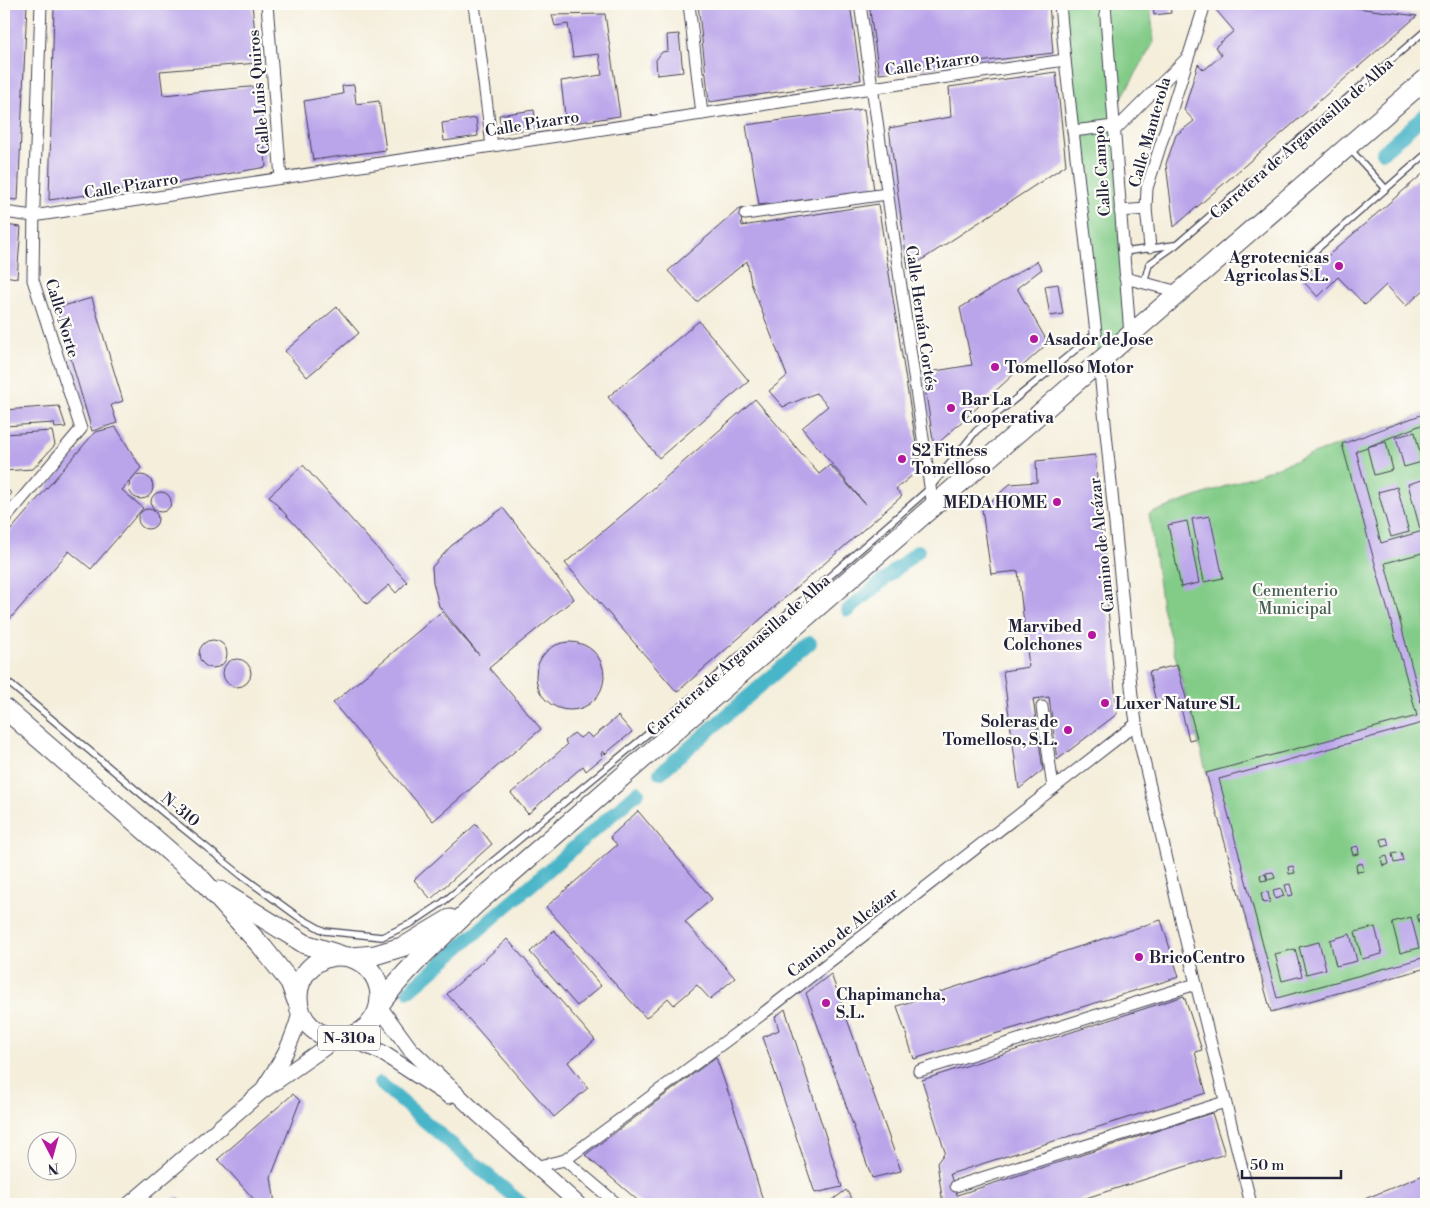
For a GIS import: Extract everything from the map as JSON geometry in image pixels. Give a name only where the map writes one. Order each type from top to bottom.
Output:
[{"type":"highway","name":"Carretera de Argamasilla de Alba","points":[[477,904],[1426,79]]},
{"type":"highway","name":"N-310a","points":[[4,708],[201,879],[263,948],[290,982],[299,1007],[309,1026],[322,1035],[343,1038],[359,1034],[368,1027],[396,983],[415,961],[477,904]]},
{"type":"highway","name":"N-310a","points":[[201,879],[305,944],[362,962],[378,981],[381,992],[380,1006]]},
{"type":"highway","name":"N-310a","points":[[299,1007],[299,986],[305,973],[316,962],[329,957],[375,955],[404,946],[477,904]]},
{"type":"main road","points":[[380,1006],[410,1049],[534,1167],[578,1204]]},
{"type":"main road","points":[[261,1092],[294,1037],[299,1007]]},
{"type":"main road","points":[[130,1204],[261,1092],[343,1038],[389,1056],[480,1116]]},
{"type":"street","name":"Calle Norte","points":[[4,520],[81,429],[33,280],[33,216],[42,4]]},
{"type":"street","name":"Calle Luis Quiros","points":[[267,4],[281,178]]},
{"type":"street","points":[[474,4],[492,146]]},
{"type":"street","points":[[689,4],[702,114]]},
{"type":"street","name":"Calle Hernán Cortés","points":[[860,4],[933,507]]},
{"type":"street","name":"Calle Campo","points":[[1060,4],[1064,60],[1096,333]]},
{"type":"street","name":"Calle Campo","points":[[1105,4],[1130,335]]},
{"type":"street","name":"Calle Manterola","points":[[1150,248],[1146,208],[1147,188],[1205,4]]},
{"type":"street","name":"Calle Manterola","points":[[1114,129],[1188,57]]},
{"type":"street","name":"Calle Pizarro","points":[[4,212],[33,216],[1064,60]]},
{"type":"street","points":[[1073,131],[1114,129]]},
{"type":"street","points":[[745,214],[887,194]]},
{"type":"street","points":[[1120,211],[1146,208]]},
{"type":"street","points":[[1125,278],[1179,292]]},
{"type":"street","name":"Camino de Alcázar","points":[[1099,362],[1136,724],[1196,984],[1251,1204]]},
{"type":"street","points":[[1042,707],[1053,788]]},
{"type":"street","name":"Camino de Alcázar","points":[[565,1160],[761,1015],[1136,724]]},
{"type":"street","points":[[919,1071],[1196,984]]},
{"type":"street","points":[[956,1186],[1225,1102]]},
{"type":"street","points":[[534,1167],[565,1160],[617,1204]]},
{"type":"lane","name":"Carretera de Argamasilla de Alba","points":[[1144,284],[1149,264],[1176,245],[1426,30]]},
{"type":"lane","points":[[1348,147],[1386,189]]},
{"type":"lane","points":[[1302,262],[1426,154]]},
{"type":"lane","points":[[1123,252],[1176,245]]},
{"type":"lane","name":"Carretera de Argamasilla de Alba","points":[[354,936],[382,937],[412,923],[442,903],[684,704],[930,488],[976,432],[1096,333]]},
{"type":"lane","name":"N-310","points":[[4,679],[242,876],[297,916],[324,932],[354,936]]},
{"type":"green space","points":[[1060,4],[1150,4],[1154,42],[1113,113],[1130,335],[1099,362]]},
{"type":"green space","name":"Cementerio Municipal","points":[[1426,413],[1426,968],[1271,1012],[1162,607],[1149,514]]},
{"type":"building","points":[[4,4],[27,4],[18,200],[4,199]]},
{"type":"building","points":[[79,4],[252,4],[258,63],[160,71],[163,95],[260,86],[266,167],[176,183],[49,200],[54,7]]},
{"type":"building","points":[[698,4],[850,4],[861,80],[709,102]]},
{"type":"building","points":[[869,4],[1049,4],[1053,53],[879,74]]},
{"type":"building","points":[[1153,4],[1170,4],[1171,13],[1154,15]]},
{"type":"building","points":[[1218,4],[1327,4],[1417,16],[1174,227],[1166,164],[1176,135],[1194,121],[1184,110],[1198,64],[1204,70],[1222,55],[1215,47],[1234,31],[1216,10]]},
{"type":"building","points":[[605,14],[620,116],[566,124],[561,81],[602,75],[599,54],[573,57],[568,24],[555,26],[552,15]]},
{"type":"building","points":[[679,34],[683,72],[657,75],[656,60],[662,52],[668,51],[667,35]]},
{"type":"building","points":[[1056,72],[1066,165],[908,269],[889,128],[951,117],[949,87]]},
{"type":"building","points":[[354,85],[356,104],[379,101],[386,150],[313,160],[304,101],[343,94],[342,86]]},
{"type":"building","points":[[864,109],[874,191],[759,205],[746,125]]},
{"type":"building","points":[[534,110],[537,128],[502,133],[499,115]]},
{"type":"building","points":[[476,118],[478,136],[444,141],[442,123]]},
{"type":"building","points":[[1426,171],[1426,288],[1406,306],[1386,285],[1365,305],[1338,277],[1318,297],[1301,279]]},
{"type":"building","points":[[878,204],[920,469],[896,489],[902,496],[677,692],[565,563],[755,399],[819,474],[830,465],[866,505],[802,428],[828,406],[816,393],[783,407],[769,391],[787,376],[751,283],[747,261],[697,302],[668,271],[740,208],[742,226]]},
{"type":"building","points":[[4,225],[21,227],[17,278],[4,276]]},
{"type":"building","points":[[1037,261],[1042,269],[1017,288],[1048,343],[934,447],[923,373],[972,365],[960,308]]},
{"type":"building","points":[[1058,284],[1063,314],[1050,316],[1045,286]]},
{"type":"building","points":[[92,298],[123,401],[111,405],[117,423],[92,431],[56,308]]},
{"type":"building","points":[[337,307],[359,333],[307,377],[285,351]]},
{"type":"building","points":[[699,321],[749,381],[659,458],[608,397]]},
{"type":"building","points":[[59,406],[66,427],[55,428],[54,423],[4,426],[4,410]]},
{"type":"building","points":[[1426,413],[1426,423],[1356,451],[1381,543],[1426,530],[1426,552],[1385,563],[1426,722],[1219,779],[1277,998],[1426,957],[1426,968],[1271,1012],[1206,773],[1417,716],[1342,444]]},
{"type":"building","points":[[116,427],[141,468],[122,490],[143,508],[91,569],[69,551],[4,626],[4,538],[95,432]]},
{"type":"building","points":[[52,431],[55,445],[33,469],[4,471],[4,434]]},
{"type":"building","points":[[1415,432],[1422,462],[1404,467],[1396,437]]},
{"type":"building","points":[[1386,442],[1393,470],[1374,475],[1367,447]]},
{"type":"building","points":[[1095,455],[1117,714],[1057,760],[1049,697],[1033,699],[1043,770],[1019,789],[1003,671],[1029,667],[1018,571],[991,574],[982,509],[1010,484],[1037,482],[1036,461]]},
{"type":"building","points":[[303,465],[407,582],[396,593],[389,585],[367,604],[269,496]]},
{"type":"building","points":[[141,475],[149,479],[153,487],[149,495],[141,499],[133,495],[129,487],[133,479]]},
{"type":"building","points":[[1426,479],[1426,527],[1420,529],[1408,484]]},
{"type":"building","points":[[1397,487],[1409,532],[1391,537],[1378,492]]},
{"type":"building","points":[[4,488],[12,493],[4,502]]},
{"type":"building","points":[[161,492],[168,495],[171,502],[168,509],[161,512],[154,509],[151,502],[154,495]]},
{"type":"building","points":[[503,508],[574,599],[489,668],[541,729],[433,821],[333,703],[441,612],[479,655],[439,606],[433,582],[432,567],[451,546]]},
{"type":"building","points":[[148,509],[155,512],[158,519],[155,526],[148,529],[141,526],[138,519],[141,512]]},
{"type":"building","points":[[1210,516],[1223,578],[1204,582],[1192,519]]},
{"type":"building","points":[[1187,521],[1199,583],[1181,587],[1168,525]]},
{"type":"building","points":[[213,640],[223,644],[227,654],[223,664],[213,668],[203,664],[199,654],[203,644]]},
{"type":"building","points":[[570,642],[583,645],[594,652],[601,663],[604,676],[601,689],[594,700],[583,707],[570,710],[557,707],[546,700],[539,689],[536,676],[539,663],[546,652],[557,645]]},
{"type":"building","points":[[237,659],[247,663],[251,673],[247,683],[237,687],[227,683],[223,673],[227,663]]},
{"type":"building","points":[[1177,665],[1197,738],[1189,740],[1178,696],[1156,702],[1149,672]]},
{"type":"building","points":[[618,716],[632,732],[605,754],[603,751],[601,754],[603,757],[586,771],[583,766],[528,814],[511,793],[567,745],[565,741],[574,733],[580,738],[587,733],[592,738]]},
{"type":"building","points":[[638,811],[712,899],[685,922],[735,978],[710,999],[697,985],[674,1005],[668,998],[646,1018],[546,907],[617,845],[610,837]]},
{"type":"building","points":[[476,824],[492,844],[431,899],[414,880]]},
{"type":"building","points":[[1387,838],[1389,845],[1383,847],[1381,839]]},
{"type":"building","points":[[1358,846],[1359,854],[1353,855],[1351,848]]},
{"type":"building","points":[[1401,852],[1403,861],[1394,863],[1392,854]]},
{"type":"building","points":[[1387,856],[1389,864],[1383,866],[1381,858]]},
{"type":"building","points":[[1362,863],[1364,871],[1357,872],[1356,865]]},
{"type":"building","points":[[1293,866],[1295,873],[1289,874],[1288,867]]},
{"type":"building","points":[[1273,872],[1275,878],[1268,880],[1266,873]]},
{"type":"building","points":[[1265,874],[1267,880],[1261,881],[1260,875]]},
{"type":"building","points":[[1290,884],[1293,895],[1288,896],[1285,885]]},
{"type":"building","points":[[1281,888],[1284,896],[1275,899],[1273,890]]},
{"type":"building","points":[[1268,892],[1270,902],[1263,903],[1261,893]]},
{"type":"building","points":[[1426,913],[1426,946],[1417,915]]},
{"type":"building","points":[[1411,917],[1419,948],[1400,953],[1392,922]]},
{"type":"building","points":[[1161,920],[1179,977],[914,1059],[897,1006]]},
{"type":"building","points":[[1375,927],[1382,954],[1362,959],[1355,932]]},
{"type":"building","points":[[554,930],[601,986],[577,1006],[530,952]]},
{"type":"building","points":[[1350,934],[1357,961],[1336,966],[1330,940]]},
{"type":"building","points":[[507,939],[595,1040],[568,1062],[588,1088],[554,1117],[447,994]]},
{"type":"building","points":[[1319,942],[1326,969],[1306,974],[1299,947]]},
{"type":"building","points":[[1295,949],[1302,976],[1282,981],[1275,954]]},
{"type":"building","points":[[831,974],[901,1171],[872,1178],[806,993]]},
{"type":"building","points":[[1184,996],[1202,1050],[1195,1052],[1206,1093],[950,1174],[957,1195],[1212,1113],[1225,1154],[1067,1204],[943,1204],[937,1163],[945,1152],[922,1080]]},
{"type":"building","points":[[785,1009],[842,1187],[815,1193],[763,1037],[779,1030],[775,1017]]},
{"type":"building","points":[[716,1057],[764,1204],[642,1204],[585,1155]]},
{"type":"building","points":[[293,1094],[300,1101],[271,1177],[275,1204],[258,1204],[218,1159]]},
{"type":"building","points":[[1426,1174],[1426,1204],[1364,1204],[1362,1200]]},
{"type":"building","points":[[846,1190],[856,1204],[827,1204]]},
{"type":"building","points":[[177,1196],[184,1204],[168,1204]]},
{"type":"waterway","points":[[1383,152],[1426,114]]},
{"type":"waterway","points":[[848,610],[918,551]]},
{"type":"waterway","points":[[660,773],[810,643]]},
{"type":"waterway","points":[[409,991],[638,792]]},
{"type":"waterway","points":[[380,1083],[522,1204]]},
{"type":"place","name":"Agrotecnicas Agricolas S.L.","points":[[1339,266]]},
{"type":"place","name":"Asador de Jose","points":[[1034,339]]},
{"type":"place","name":"Tomelloso Motor","points":[[995,367]]},
{"type":"place","name":"Bar La Cooperativa","points":[[951,408]]},
{"type":"place","name":"S2 Fitness Tomelloso","points":[[902,459]]},
{"type":"place","name":"MEDA HOME","points":[[1057,502]]},
{"type":"place","name":"Marvibed Colchones","points":[[1092,635]]},
{"type":"place","name":"Luxer Nature SL","points":[[1105,703]]},
{"type":"place","name":"Soleras de Tomelloso, S.L.","points":[[1068,730]]},
{"type":"place","name":"BricoCentro","points":[[1139,957]]},
{"type":"place","name":"Chapimancha, S.L.","points":[[826,1003]]}]
